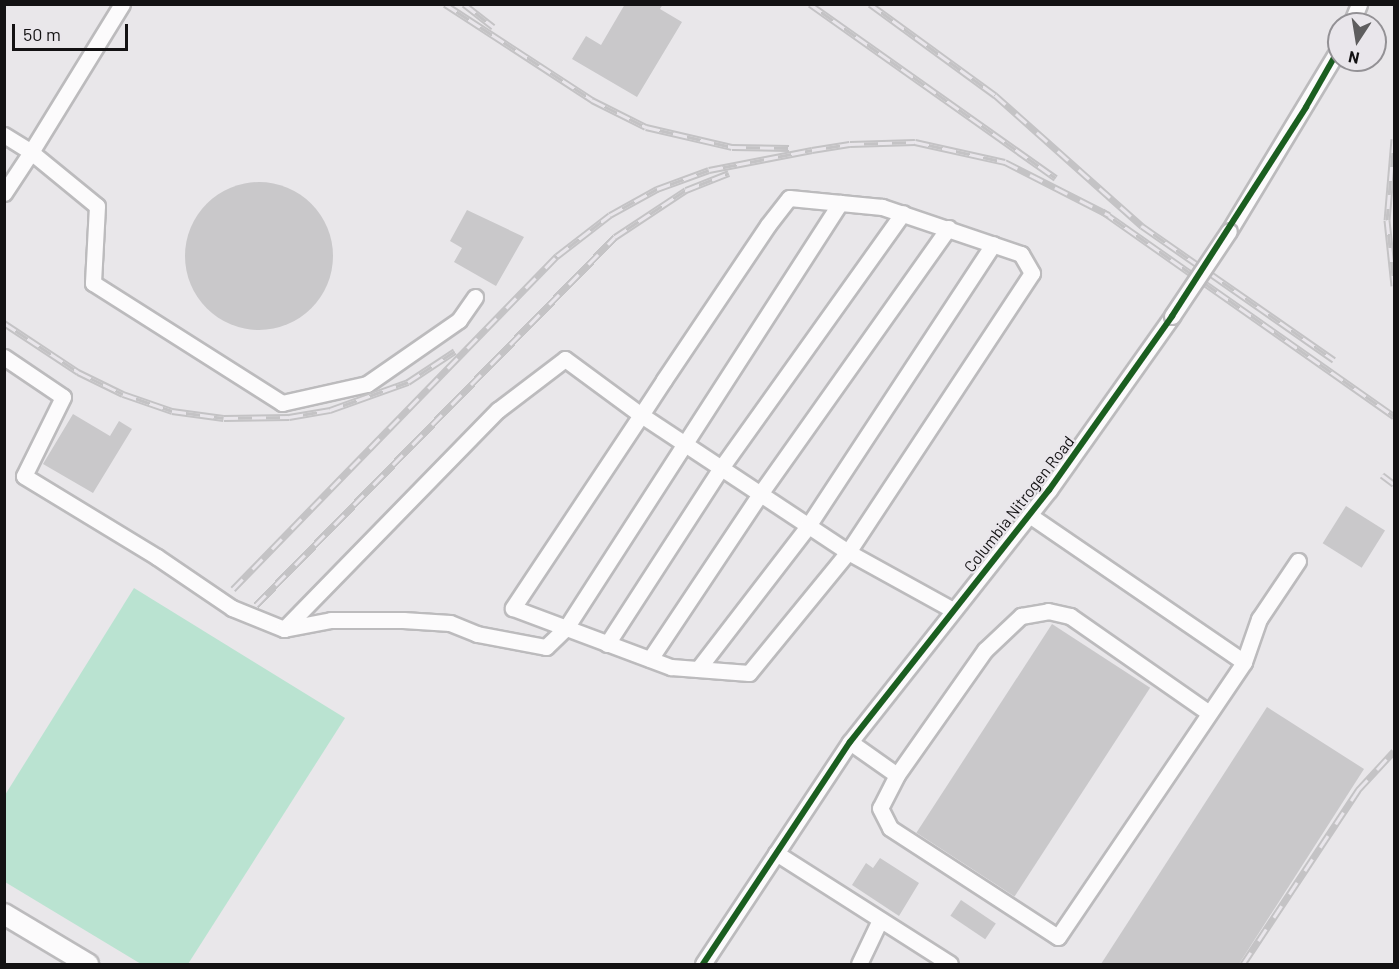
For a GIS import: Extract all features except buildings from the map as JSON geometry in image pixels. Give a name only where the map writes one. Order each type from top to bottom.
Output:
[{"type":"main road","points":[[4,914],[88,964]]},
{"type":"street","points":[[4,193],[122,4]]},
{"type":"street","name":"Columbia Nitrogen Road","points":[[703,964],[850,742],[1029,515],[1172,316],[1229,231],[1327,69]]},
{"type":"street","points":[[4,135],[31,152],[97,206],[93,283],[282,403],[367,384],[459,320],[475,297]]},
{"type":"street","points":[[789,198],[840,203],[882,207],[1021,254],[1032,273],[848,552],[748,672],[671,667],[513,608],[789,198]]},
{"type":"street","points":[[4,357],[63,397],[24,476],[157,557],[232,608],[284,629],[331,620],[403,620],[450,623],[477,634],[546,647],[566,628],[840,203]]},
{"type":"street","points":[[607,644],[721,468],[903,213]]},
{"type":"street","points":[[650,660],[760,494],[948,228]]},
{"type":"street","points":[[698,669],[808,525],[993,244]]},
{"type":"street","points":[[284,629],[498,410],[565,359],[641,416],[848,552],[953,610]]},
{"type":"street","points":[[1029,515],[1244,662]]},
{"type":"street","points":[[1209,713],[1070,616],[1039,613],[1021,616],[985,650],[897,775],[880,808],[890,828],[1058,937],[1244,662],[1259,620],[1299,561]]},
{"type":"street","points":[[850,742],[897,775]]},
{"type":"street","points":[[776,853],[950,964]]},
{"type":"street","points":[[859,964],[880,920]]},
{"type":"green space","points":[[134,588],[345,718],[188,964],[141,964],[5,882],[5,795]]},
{"type":"railway","points":[[445,4],[592,100],[646,127],[732,147],[789,148]]},
{"type":"railway","points":[[464,4],[493,27]]},
{"type":"railway","points":[[810,4],[1056,178]]},
{"type":"railway","points":[[870,4],[995,95],[1142,226],[1334,360]]},
{"type":"railway","points":[[1394,139],[1387,220],[1394,286]]},
{"type":"railway","points":[[233,589],[557,256],[610,215],[657,189],[709,170],[812,150],[850,144],[915,142],[1005,162],[1109,215]]},
{"type":"railway","points":[[256,605],[615,237],[686,190],[729,173]]},
{"type":"railway","points":[[1102,211],[1394,416]]},
{"type":"railway","points":[[4,323],[78,372],[123,394],[172,411],[224,418],[289,417],[330,410],[408,382],[455,351]]},
{"type":"railway","points":[[1382,475],[1394,484]]},
{"type":"railway","points":[[1243,964],[1358,790],[1394,751]]},
{"type":"cycle path","points":[[703,964],[850,742],[1049,490],[1172,316],[1306,107],[1327,70]]}]
